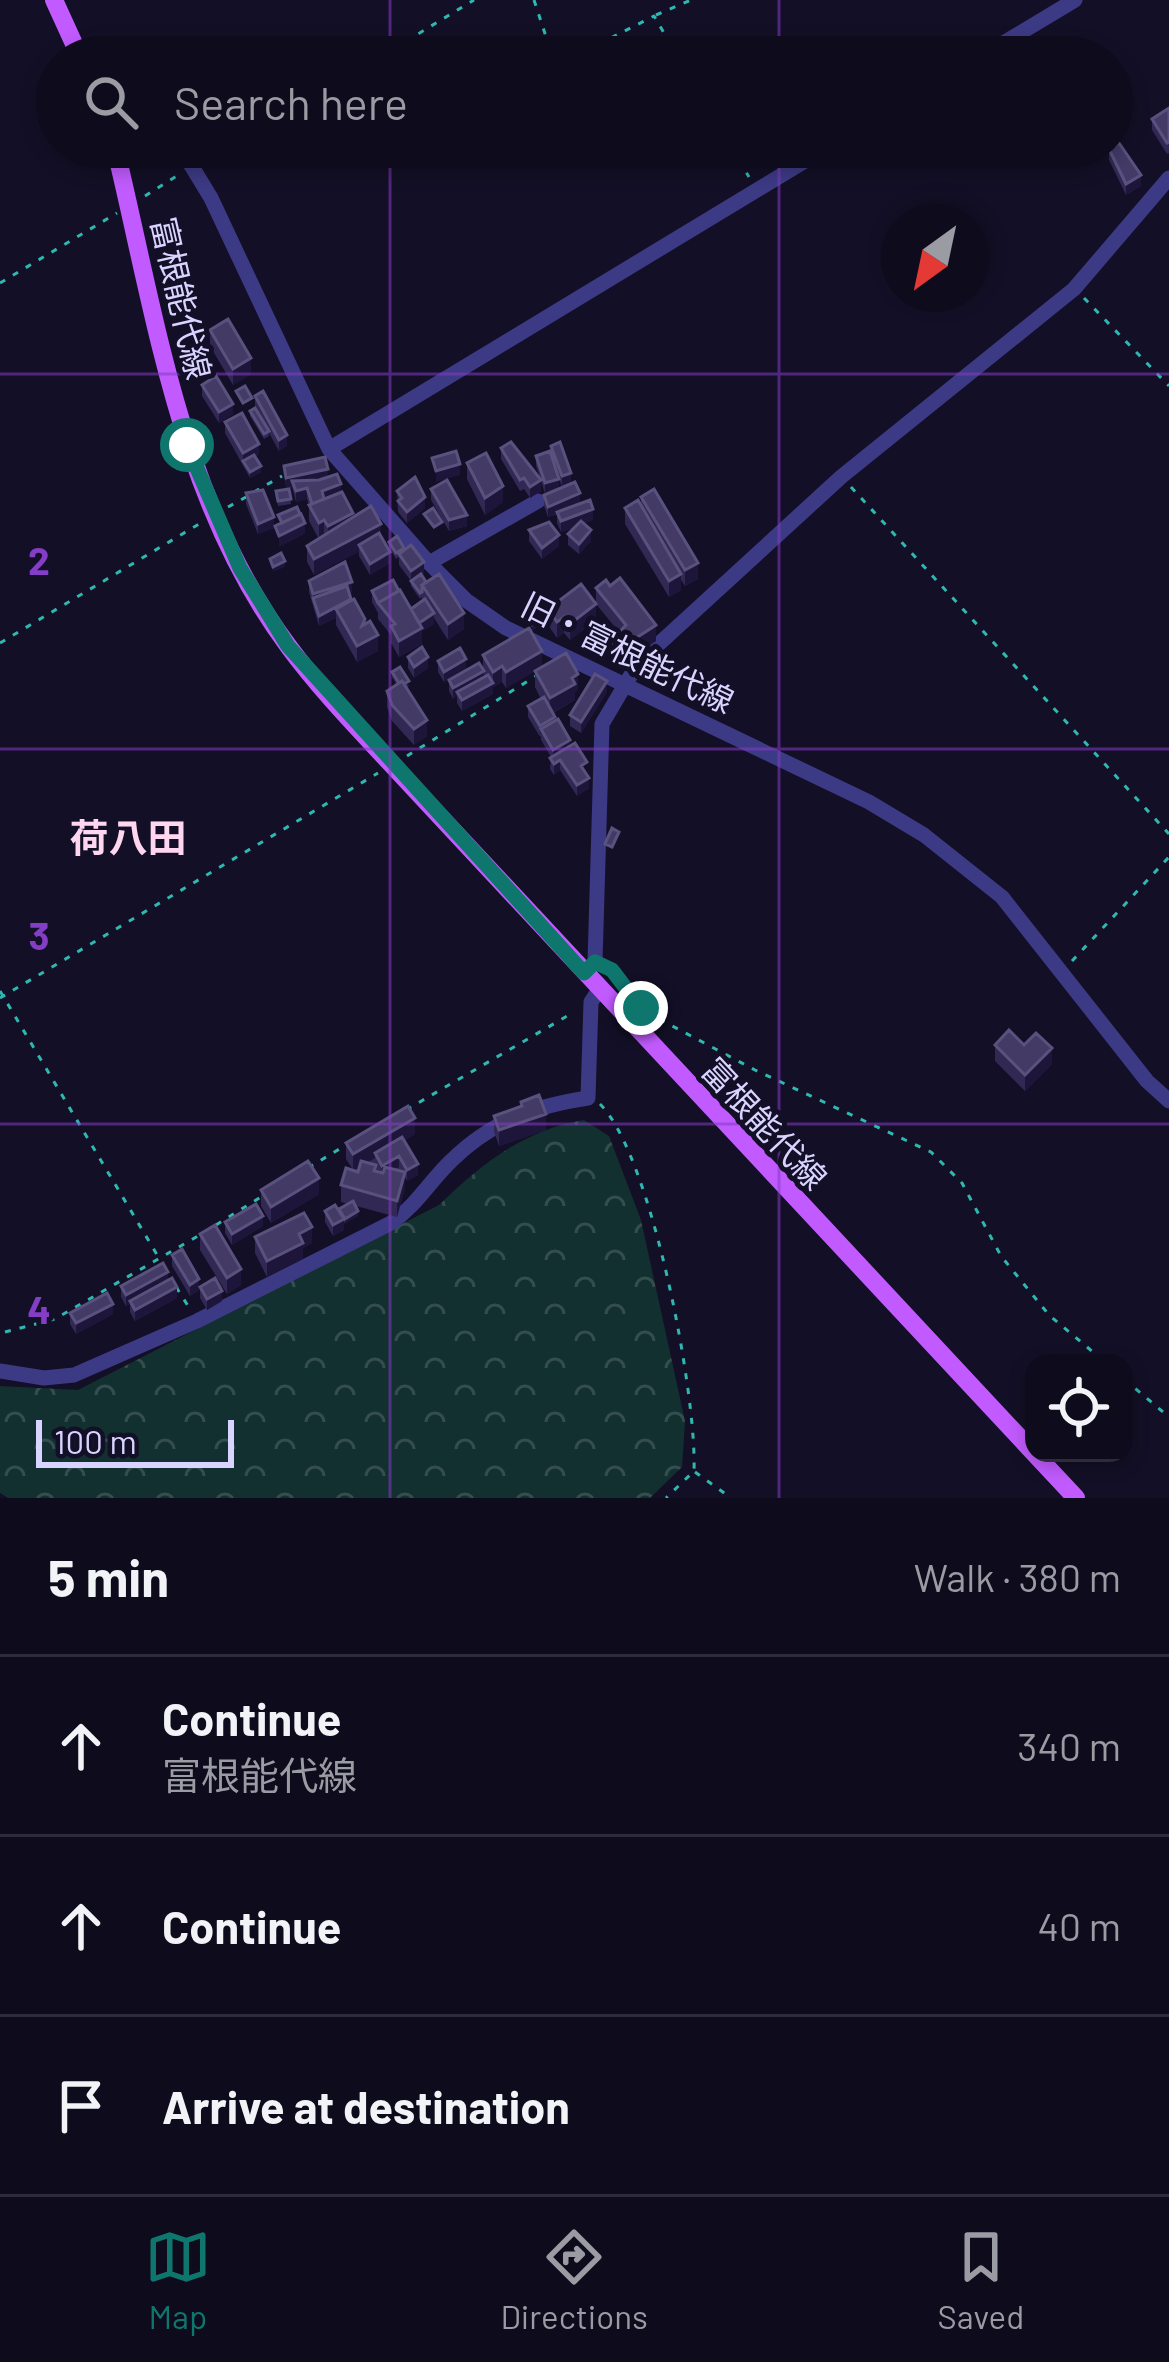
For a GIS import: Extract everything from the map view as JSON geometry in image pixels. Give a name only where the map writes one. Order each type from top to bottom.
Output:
[{"type":"main road","points":[[54,0],[70,36]]},
{"type":"main road","name":"富根能代線","points":[[120,168],[169,381],[215,515],[288,646],[584,973],[595,996],[1076,1498]]},
{"type":"street","points":[[1015,36],[1075,0]]},
{"type":"street","name":"旧・富根能代線","points":[[195,168],[329,449],[467,601],[506,628],[868,802],[924,835],[1002,897],[1147,1081],[1169,1101]]},
{"type":"street","points":[[329,449],[792,168]]},
{"type":"street","points":[[584,973],[595,962],[602,724],[638,663],[842,477],[1074,289],[1169,178]]},
{"type":"street","points":[[429,563],[538,501]]},
{"type":"street","points":[[0,1371],[44,1378],[74,1375],[197,1321],[391,1223],[414,1207],[451,1161],[497,1124],[536,1106],[588,1097],[595,996]]},
{"type":"path","points":[[415,36],[474,0]]},
{"type":"path","points":[[534,0],[546,36]]},
{"type":"path","points":[[613,36],[691,0]]},
{"type":"path","points":[[654,16],[666,36]]},
{"type":"path","points":[[145,196],[191,168]]},
{"type":"path","points":[[744,168],[757,189]]},
{"type":"path","points":[[0,283],[128,206]]},
{"type":"path","points":[[1074,289],[1169,386]]},
{"type":"path","points":[[0,643],[291,471]]},
{"type":"path","points":[[842,477],[1169,834]]},
{"type":"path","points":[[160,1259],[1,995],[392,766],[568,656]]},
{"type":"path","points":[[1064,970],[1169,857]]},
{"type":"path","points":[[389,1120],[595,996]]},
{"type":"path","points":[[641,1008],[755,1070],[931,1152],[962,1183],[1001,1256],[1037,1300],[1096,1354]]},
{"type":"path","points":[[588,1097],[616,1122],[642,1174],[682,1360],[694,1471],[731,1498]]},
{"type":"path","points":[[291,1179],[350,1143]]},
{"type":"path","points":[[5,1333],[56,1319],[272,1190]]},
{"type":"path","points":[[172,1280],[197,1321]]},
{"type":"path","points":[[1133,1386],[1169,1417]]},
{"type":"path","points":[[666,1498],[694,1471]]},
{"type":"green space","points":[[584,1120],[609,1136],[641,1220],[685,1421],[682,1467],[650,1498],[8,1498],[0,1493],[0,1386],[78,1390],[439,1205],[523,1140]]},
{"type":"building","points":[[1169,108],[1169,142],[1167,143],[1152,119]]},
{"type":"building","points":[[1133,163],[1141,175],[1126,184],[1118,168],[1133,168]]},
{"type":"building","points":[[228,319],[251,358],[233,369],[210,330]]},
{"type":"building","points":[[216,376],[233,404],[219,412],[202,385]]},
{"type":"building","points":[[245,386],[252,398],[243,403],[236,391]]},
{"type":"building","points":[[263,391],[287,435],[279,440],[255,396]]},
{"type":"building","points":[[255,408],[269,431],[264,434],[250,411]]},
{"type":"building","points":[[242,413],[259,444],[243,453],[225,422]]},
{"type":"building","points":[[511,442],[541,480],[530,487],[524,478],[520,480],[501,448]]},
{"type":"building","points":[[560,442],[571,473],[562,476],[551,446]]},
{"type":"building","points":[[456,451],[460,464],[436,471],[432,458]]},
{"type":"building","points":[[550,451],[559,479],[545,483],[536,456]]},
{"type":"building","points":[[486,453],[503,486],[485,498],[467,463]]},
{"type":"building","points":[[254,455],[261,466],[250,472],[243,461]]},
{"type":"building","points":[[325,457],[328,469],[286,478],[284,466]]},
{"type":"building","points":[[337,474],[341,484],[322,491],[324,499],[312,504],[307,488],[296,491],[292,481],[319,480]]},
{"type":"building","points":[[415,477],[425,497],[407,512],[397,491]]},
{"type":"building","points":[[447,480],[467,515],[449,520],[431,489]]},
{"type":"building","points":[[575,482],[580,493],[548,507],[544,495]]},
{"type":"building","points":[[289,489],[291,499],[278,501],[276,491]]},
{"type":"building","points":[[654,489],[698,563],[685,570],[641,497]]},
{"type":"building","points":[[263,490],[274,517],[258,524],[246,493]]},
{"type":"building","points":[[342,492],[353,513],[328,526],[324,520],[319,523],[309,505]]},
{"type":"building","points":[[590,500],[593,509],[561,521],[557,512]]},
{"type":"building","points":[[638,500],[681,574],[669,581],[625,508]]},
{"type":"building","points":[[371,506],[381,524],[314,559],[307,546]]},
{"type":"building","points":[[297,507],[300,514],[282,523],[278,515]]},
{"type":"building","points":[[433,508],[442,522],[434,527],[424,514]]},
{"type":"building","points":[[301,514],[305,523],[279,536],[275,526]]},
{"type":"building","points":[[581,521],[591,530],[579,544],[568,534]]},
{"type":"building","points":[[549,522],[559,535],[542,548],[529,530]]},
{"type":"building","points":[[379,533],[390,552],[370,564],[359,545]]},
{"type":"building","points":[[397,536],[404,548],[396,553],[389,542]]},
{"type":"building","points":[[411,545],[424,562],[411,571],[399,554]]},
{"type":"building","points":[[281,553],[285,561],[273,567],[270,559]]},
{"type":"building","points":[[345,562],[352,582],[313,594],[309,581]]},
{"type":"building","points":[[421,574],[426,582],[420,593],[411,581]]},
{"type":"building","points":[[439,574],[464,613],[448,624],[422,585]]},
{"type":"building","points":[[620,578],[656,625],[619,649],[612,640],[626,625],[596,588]]},
{"type":"building","points":[[393,580],[399,591],[378,603],[372,591]]},
{"type":"building","points":[[581,584],[596,604],[570,624],[564,617],[557,622],[548,609]]},
{"type":"building","points":[[347,586],[351,599],[319,616],[313,598]]},
{"type":"building","points":[[400,590],[422,628],[399,641],[391,626],[395,624],[378,603]]},
{"type":"building","points":[[354,599],[365,619],[362,626],[370,621],[378,635],[357,646],[336,609]]},
{"type":"building","points":[[425,599],[434,613],[419,623],[411,609]]},
{"type":"building","points":[[536,607],[543,617],[532,625],[525,615]]},
{"type":"building","points":[[529,628],[542,651],[506,672],[502,666],[493,672],[483,655]]},
{"type":"building","points":[[422,647],[428,657],[414,667],[408,657]]},
{"type":"building","points":[[460,648],[466,659],[444,672],[438,661]]},
{"type":"building","points":[[566,653],[578,674],[572,678],[575,684],[550,698],[535,671]]},
{"type":"building","points":[[479,663],[484,671],[453,688],[449,680]]},
{"type":"building","points":[[400,667],[409,681],[404,684],[392,672]]},
{"type":"building","points":[[595,674],[607,681],[581,722],[570,715]]},
{"type":"building","points":[[488,675],[493,683],[462,700],[457,692]]},
{"type":"building","points":[[402,681],[427,720],[414,729],[392,705],[387,691]]},
{"type":"building","points":[[544,697],[555,717],[540,726],[528,706]]},
{"type":"building","points":[[558,719],[570,740],[553,750],[541,729]]},
{"type":"building","points":[[575,743],[587,762],[581,766],[589,778],[577,785],[560,760],[554,764],[550,758]]},
{"type":"building","points":[[612,828],[619,832],[612,847],[605,844]]},
{"type":"building","points":[[1009,1030],[1024,1045],[1036,1033],[1052,1048],[1025,1075],[995,1045]]},
{"type":"building","points":[[539,1095],[546,1114],[499,1130],[494,1116]]},
{"type":"building","points":[[408,1106],[415,1118],[353,1154],[346,1143]]},
{"type":"building","points":[[402,1137],[418,1164],[407,1170],[399,1156],[382,1166],[375,1153]]},
{"type":"building","points":[[308,1161],[319,1178],[271,1207],[261,1190]]},
{"type":"building","points":[[361,1161],[376,1165],[374,1171],[383,1173],[385,1167],[405,1172],[397,1201],[341,1185],[346,1168],[358,1172]]},
{"type":"building","points":[[353,1201],[358,1211],[345,1219],[339,1209]]},
{"type":"building","points":[[256,1204],[263,1216],[232,1234],[225,1222]]},
{"type":"building","points":[[335,1205],[344,1219],[333,1225],[325,1211]]},
{"type":"building","points":[[304,1213],[312,1227],[299,1234],[303,1243],[267,1261],[255,1237]]},
{"type":"building","points":[[215,1225],[241,1269],[227,1278],[200,1234]]},
{"type":"building","points":[[182,1249],[199,1279],[190,1285],[172,1255]]},
{"type":"building","points":[[163,1263],[168,1272],[126,1295],[121,1286]]},
{"type":"building","points":[[172,1278],[177,1287],[135,1310],[130,1301]]},
{"type":"building","points":[[215,1278],[222,1291],[207,1299],[200,1287]]},
{"type":"building","points":[[107,1293],[113,1304],[76,1323],[70,1313]]},
{"type":"district","name":"荷八田","points":[[128,836]]},
{"type":"route","points":[[187,445],[240,568],[288,646],[584,973],[595,962],[612,970],[641,1008]]}]
